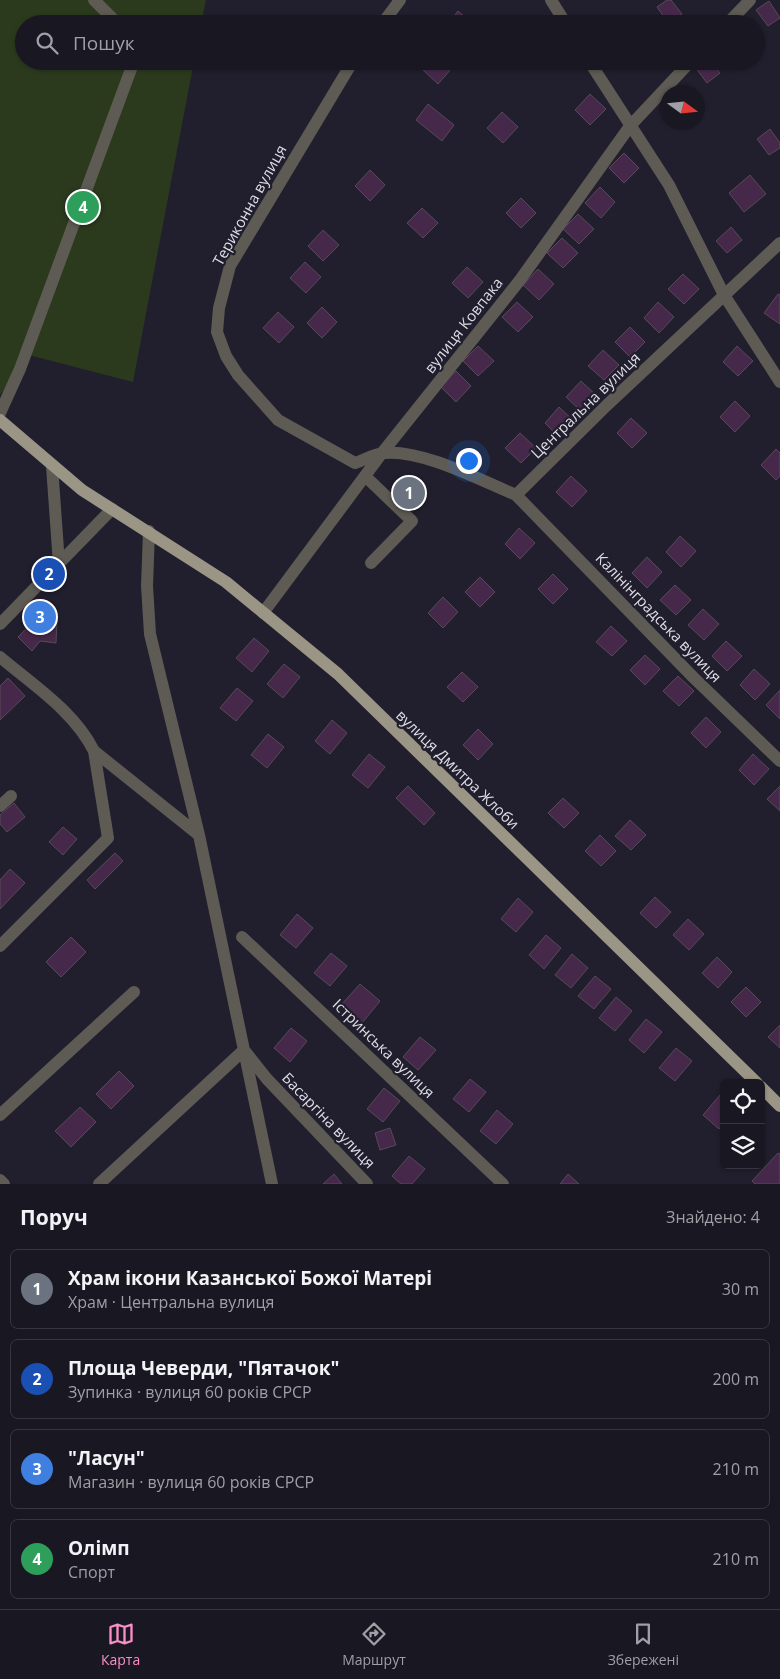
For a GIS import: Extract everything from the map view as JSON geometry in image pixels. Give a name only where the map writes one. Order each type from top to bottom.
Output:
[{"type":"main road","name":"вулиця Дмитра Жлоби","points":[[0,420],[82,490],[149,531],[226,582],[338,674],[752,1079]]},
{"type":"main road","points":[[765,1091],[780,1106]]},
{"type":"street","points":[[94,0],[109,15]]},
{"type":"street","points":[[389,15],[400,0]]},
{"type":"street","points":[[551,0],[560,15]]},
{"type":"street","points":[[736,15],[750,0]]},
{"type":"street","points":[[0,413],[20,369],[131,70]]},
{"type":"street","name":"Териконна вулиця","points":[[348,70],[230,266],[219,308],[217,332],[226,356],[238,375],[278,420],[354,463],[382,453]]},
{"type":"street","points":[[596,70],[669,185],[724,295],[780,382]]},
{"type":"street","name":"вулиця Ковпака","points":[[263,613],[382,453],[520,280],[630,126],[683,70]]},
{"type":"street","name":"Центральна вулиця","points":[[516,495],[606,406],[780,243]]},
{"type":"street","points":[[382,453],[400,453],[426,458],[516,495]]},
{"type":"street","points":[[52,466],[59,564]]},
{"type":"street","points":[[366,476],[412,521],[371,563]]},
{"type":"street","name":"Калінінградська вулиця","points":[[516,495],[693,676],[780,760]]},
{"type":"street","points":[[0,624],[112,509]]},
{"type":"street","points":[[149,531],[146,586],[150,634],[200,835],[272,1184]]},
{"type":"street","points":[[0,657],[52,699],[83,731],[94,751],[108,838],[0,946]]},
{"type":"street","points":[[94,751],[200,835]]},
{"type":"street","points":[[0,806],[11,796]]},
{"type":"street","name":"Істринська вулиця","points":[[242,937],[503,1184]]},
{"type":"street","points":[[0,1116],[134,992]]},
{"type":"street","points":[[99,1184],[244,1050]]},
{"type":"street","name":"Басаргіна вулиця","points":[[244,1050],[267,1079],[367,1184]]},
{"type":"street","points":[[0,1180],[4,1184]]},
{"type":"green space","points":[[0,0],[206,0],[203,15],[15,15],[15,70],[192,70],[133,382],[21,353],[10,382],[0,395]]},
{"type":"building","points":[[667,0],[671,0],[682,14],[663,15],[657,7]]},
{"type":"building","points":[[769,1],[780,18],[768,26],[765,22],[765,15],[760,15],[756,10]]},
{"type":"building","points":[[423,70],[450,70],[438,84]]},
{"type":"building","points":[[697,70],[718,70],[720,73],[707,83]]},
{"type":"building","points":[[590,94],[606,109],[590,125],[575,110]]},
{"type":"building","points":[[428,104],[454,125],[442,141],[416,120]]},
{"type":"building","points":[[502,112],[518,127],[503,143],[487,128]]},
{"type":"building","points":[[770,129],[780,143],[780,148],[769,155],[757,139]]},
{"type":"building","points":[[624,153],[639,168],[624,183],[609,168]]},
{"type":"building","points":[[370,170],[385,185],[370,201],[355,186]]},
{"type":"building","points":[[750,175],[766,194],[744,212],[729,193]]},
{"type":"building","points":[[600,187],[615,202],[601,218],[585,203]]},
{"type":"building","points":[[521,198],[536,213],[521,228],[506,213]]},
{"type":"building","points":[[422,208],[438,223],[423,238],[407,223]]},
{"type":"building","points":[[578,214],[594,229],[579,244],[563,229]]},
{"type":"building","points":[[731,227],[742,240],[727,253],[716,241]]},
{"type":"building","points":[[323,230],[339,245],[323,261],[308,246]]},
{"type":"building","points":[[562,238],[578,253],[563,268],[547,253]]},
{"type":"building","points":[[305,262],[321,277],[306,293],[290,278]]},
{"type":"building","points":[[467,267],[483,282],[468,298],[452,283]]},
{"type":"building","points":[[538,269],[554,284],[539,300],[523,285]]},
{"type":"building","points":[[683,274],[699,289],[684,304],[668,289]]},
{"type":"building","points":[[778,294],[780,295],[780,324],[764,313]]},
{"type":"building","points":[[517,302],[533,317],[518,332],[502,317]]},
{"type":"building","points":[[658,302],[674,317],[659,333],[644,318]]},
{"type":"building","points":[[322,307],[337,322],[322,338],[307,323]]},
{"type":"building","points":[[278,312],[294,327],[279,343],[263,328]]},
{"type":"building","points":[[630,327],[645,342],[630,357],[615,342]]},
{"type":"building","points":[[478,346],[494,361],[478,376],[463,361]]},
{"type":"building","points":[[737,346],[753,361],[738,376],[723,362]]},
{"type":"building","points":[[603,350],[619,365],[604,380],[588,366]]},
{"type":"building","points":[[456,371],[471,386],[456,402],[441,387]]},
{"type":"building","points":[[581,381],[597,396],[582,412],[566,397]]},
{"type":"building","points":[[735,401],[750,416],[735,432],[720,417]]},
{"type":"building","points":[[559,407],[575,422],[560,438],[545,423]]},
{"type":"building","points":[[631,418],[647,433],[632,448],[617,433]]},
{"type":"building","points":[[520,433],[536,448],[521,463],[505,448]]},
{"type":"building","points":[[776,449],[780,453],[780,476],[776,480],[761,465]]},
{"type":"building","points":[[571,476],[587,491],[572,507],[556,492]]},
{"type":"building","points":[[519,528],[535,543],[520,559],[505,544]]},
{"type":"building","points":[[680,536],[696,551],[681,567],[666,552]]},
{"type":"building","points":[[647,557],[662,572],[647,588],[632,573]]},
{"type":"building","points":[[553,574],[568,589],[553,604],[538,589]]},
{"type":"building","points":[[480,577],[495,592],[480,607],[465,592]]},
{"type":"building","points":[[675,585],[691,600],[676,615],[660,600]]},
{"type":"building","points":[[443,597],[458,612],[443,628],[428,613]]},
{"type":"building","points":[[703,609],[719,624],[704,640],[688,625]]},
{"type":"building","points":[[40,614],[57,621],[56,643],[40,641],[32,651],[18,637]]},
{"type":"building","points":[[611,626],[627,641],[612,656],[596,642]]},
{"type":"building","points":[[254,638],[269,651],[252,672],[236,658]]},
{"type":"building","points":[[726,641],[742,656],[727,671],[712,656]]},
{"type":"building","points":[[645,655],[660,669],[645,685],[630,670]]},
{"type":"building","points":[[284,664],[300,677],[283,698],[267,684]]},
{"type":"building","points":[[754,669],[770,684],[755,700],[740,685]]},
{"type":"building","points":[[462,672],[478,687],[463,702],[447,687]]},
{"type":"building","points":[[678,676],[694,691],[679,706],[663,691]]},
{"type":"building","points":[[8,678],[25,696],[0,720],[0,686]]},
{"type":"building","points":[[237,688],[253,701],[236,721],[220,708]]},
{"type":"building","points":[[780,690],[780,719],[766,705]]},
{"type":"building","points":[[706,717],[721,732],[706,748],[691,733]]},
{"type":"building","points":[[332,720],[347,733],[330,754],[315,741]]},
{"type":"building","points":[[478,729],[493,744],[478,760],[463,745]]},
{"type":"building","points":[[268,734],[284,747],[267,768],[251,755]]},
{"type":"building","points":[[369,754],[385,767],[368,788],[352,775]]},
{"type":"building","points":[[753,754],[769,769],[754,785],[739,770]]},
{"type":"building","points":[[408,786],[435,813],[424,825],[396,798]]},
{"type":"building","points":[[780,786],[780,811],[767,799]]},
{"type":"building","points":[[563,798],[579,813],[564,828],[548,813]]},
{"type":"building","points":[[14,803],[25,817],[7,832],[0,824],[0,815]]},
{"type":"building","points":[[630,820],[646,835],[631,850],[615,836]]},
{"type":"building","points":[[63,827],[77,839],[63,855],[49,842]]},
{"type":"building","points":[[600,835],[616,851],[601,866],[585,851]]},
{"type":"building","points":[[115,853],[123,861],[95,889],[87,880]]},
{"type":"building","points":[[10,869],[25,883],[0,909],[0,880]]},
{"type":"building","points":[[655,897],[671,912],[656,928],[640,913]]},
{"type":"building","points":[[518,898],[533,912],[516,932],[501,919]]},
{"type":"building","points":[[297,914],[313,928],[296,948],[280,935]]},
{"type":"building","points":[[688,919],[704,934],[689,950],[673,935]]},
{"type":"building","points":[[546,935],[561,948],[544,969],[529,955]]},
{"type":"building","points":[[71,937],[86,952],[61,977],[46,962]]},
{"type":"building","points":[[331,953],[347,966],[330,986],[314,973]]},
{"type":"building","points":[[572,954],[588,968],[571,988],[555,975]]},
{"type":"building","points":[[717,957],[732,972],[718,988],[702,973]]},
{"type":"building","points":[[595,976],[611,989],[594,1009],[578,996]]},
{"type":"building","points":[[360,984],[380,1001],[362,1023],[341,1005]]},
{"type":"building","points":[[746,987],[761,1002],[746,1017],[731,1002]]},
{"type":"building","points":[[616,997],[632,1011],[615,1031],[599,1018]]},
{"type":"building","points":[[646,1019],[662,1032],[644,1053],[629,1040]]},
{"type":"building","points":[[780,1025],[780,1048],[768,1037]]},
{"type":"building","points":[[291,1028],[307,1041],[290,1062],[274,1048]]},
{"type":"building","points":[[420,1037],[436,1050],[418,1070],[403,1057]]},
{"type":"building","points":[[676,1048],[692,1061],[675,1081],[659,1068]]},
{"type":"building","points":[[119,1071],[134,1086],[111,1109],[96,1094]]},
{"type":"building","points":[[470,1079],[486,1092],[469,1112],[453,1099]]},
{"type":"building","points":[[384,1088],[400,1101],[383,1122],[367,1109]]},
{"type":"building","points":[[720,1095],[719,1129],[703,1115]]},
{"type":"building","points":[[80,1107],[96,1122],[71,1147],[55,1131]]},
{"type":"building","points":[[497,1110],[513,1124],[496,1144],[480,1131]]},
{"type":"building","points":[[390,1128],[396,1145],[380,1150],[375,1133]]},
{"type":"building","points":[[778,1153],[780,1154],[780,1184],[755,1184],[752,1181]]},
{"type":"building","points":[[409,1156],[425,1169],[412,1184],[401,1184],[392,1176]]},
{"type":"building","points":[[334,1174],[342,1184],[323,1184]]},
{"type":"building","points":[[568,1174],[579,1184],[560,1184]]},
{"type":"place","name":"Олімп","points":[[83,207]]},
{"type":"place","name":"Храм ікони Казанської Божої Матері","points":[[409,493]]},
{"type":"place","name":"Площа Чеверди, \"Пятачок\"","points":[[49,574]]},
{"type":"place","name":"\"Ласун\"","points":[[40,617]]}]
